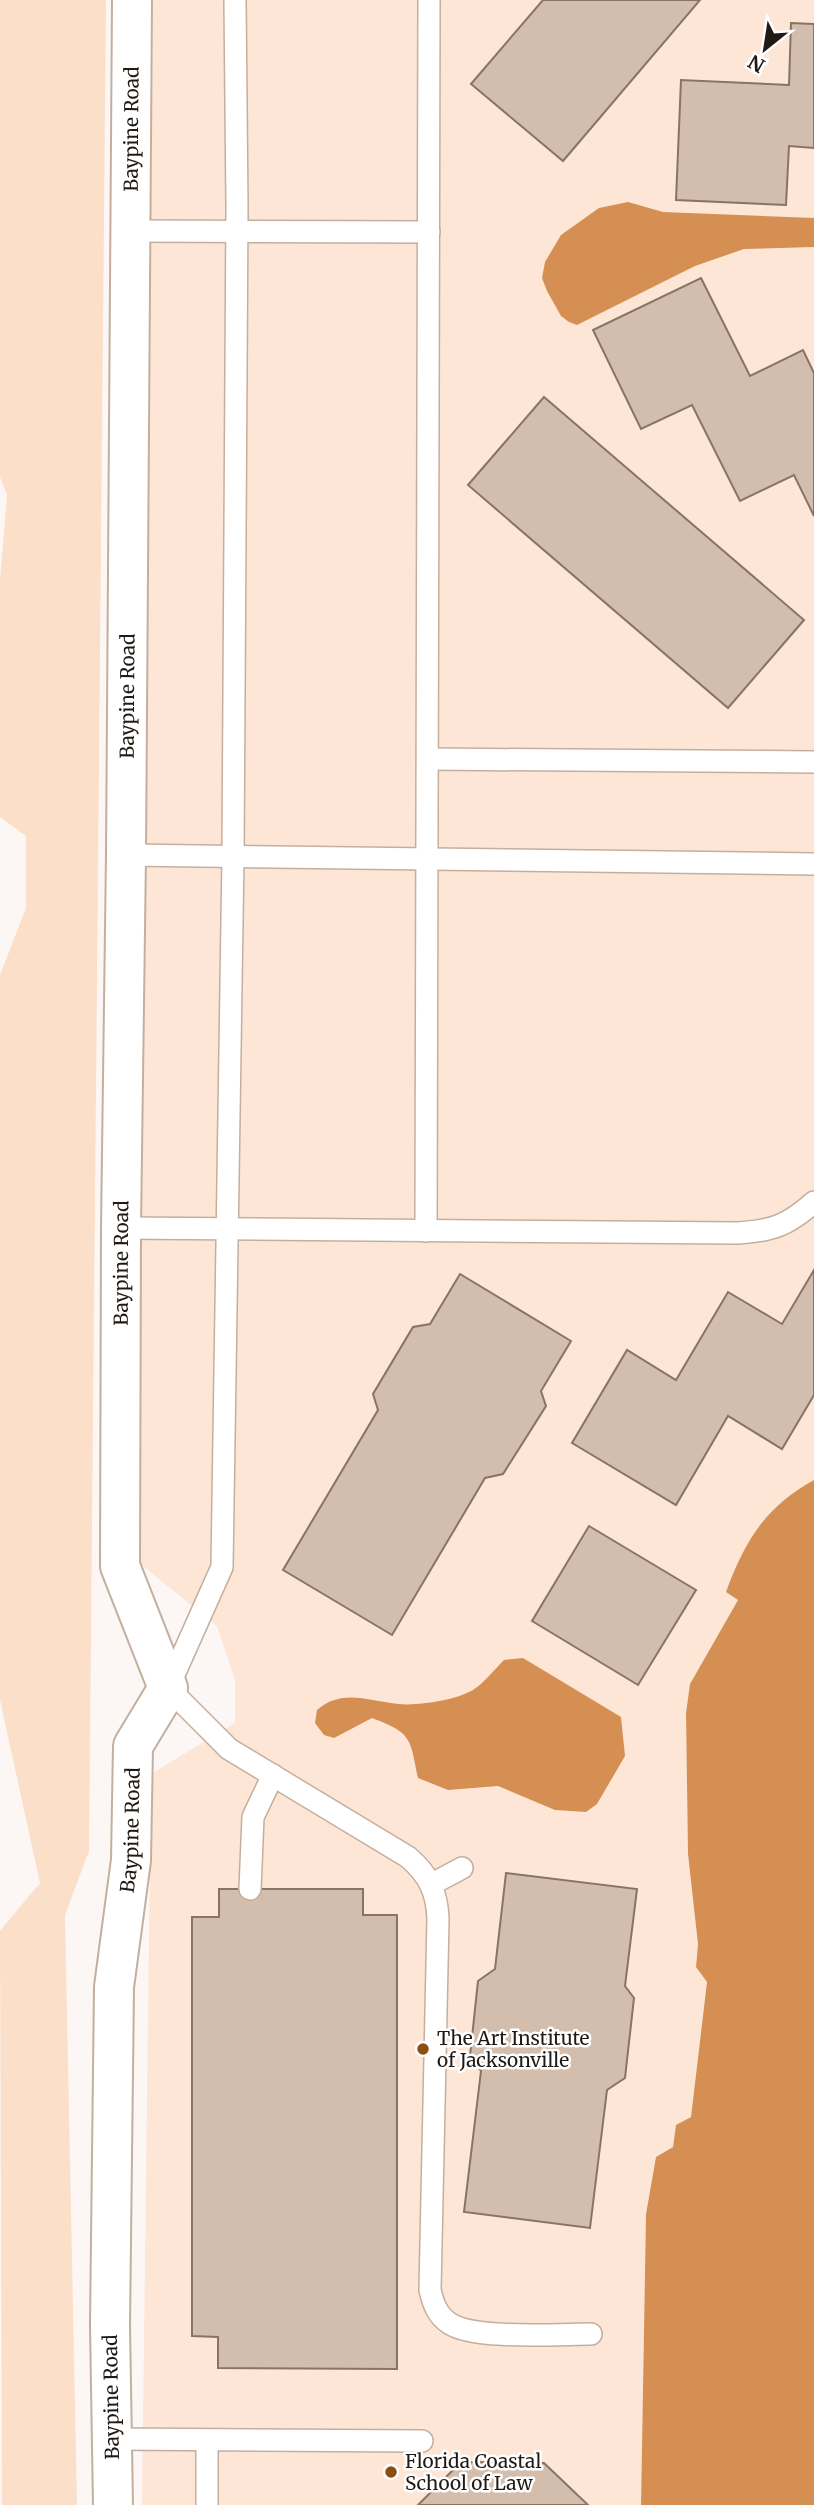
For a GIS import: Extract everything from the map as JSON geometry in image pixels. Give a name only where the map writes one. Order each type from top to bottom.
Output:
[{"type":"street","name":"Baypine Road","points":[[113,2505],[110,2325],[114,1987],[131,1860],[132,1746],[168,1688],[120,1566],[132,0]]},
{"type":"lane","points":[[235,0],[233,856],[222,1567],[168,1688],[229,1749],[408,1857],[422,1869],[432,1884],[438,1919],[430,2290],[433,2304],[450,2324],[469,2331],[592,2334]]},
{"type":"lane","points":[[426,1231],[429,0]]},
{"type":"lane","points":[[131,231],[429,232]]},
{"type":"lane","points":[[429,759],[814,762]]},
{"type":"lane","points":[[126,855],[814,864]]},
{"type":"lane","points":[[121,1228],[751,1233],[781,1226],[814,1202]]},
{"type":"lane","points":[[250,1889],[253,1816],[273,1775]]},
{"type":"lane","points":[[432,1884],[462,1868]]},
{"type":"lane","points":[[112,2440],[422,2441]]},
{"type":"lane","points":[[207,2440],[207,2505]]},
{"type":"shaded area","points":[[0,0],[106,0],[89,1851],[65,1915],[77,2505],[2,2505],[0,1931],[40,1883],[0,1700],[0,975],[26,908],[26,836],[0,817],[0,581],[7,495],[0,477]]},
{"type":"shaded area","points":[[153,0],[814,0],[814,1480],[801,1488],[690,1684],[686,1713],[688,1855],[698,1944],[696,1966],[707,1982],[691,2117],[676,2125],[673,2147],[656,2157],[646,2214],[641,2505],[142,2505],[151,1774],[235,1723],[235,1680],[217,1626],[138,1562]]},
{"type":"shaded area","points":[[628,202],[663,212],[814,218],[814,247],[744,249],[695,266],[577,325],[569,322],[561,316],[547,291],[542,278],[545,262],[561,235],[599,208]]},
{"type":"shaded area","points":[[814,1480],[814,2505],[641,2505],[646,2214],[656,2157],[673,2147],[676,2125],[691,2117],[707,1982],[696,1967],[698,1944],[688,1854],[686,1713],[690,1684],[738,1600],[726,1592],[758,1527],[782,1502]]},
{"type":"shaded area","points":[[523,1658],[621,1717],[625,1756],[597,1804],[586,1812],[555,1810],[498,1786],[448,1790],[418,1778],[407,1739],[395,1728],[372,1718],[334,1738],[324,1735],[315,1723],[317,1710],[336,1699],[356,1698],[416,1704],[457,1697],[477,1687],[504,1660]]},
{"type":"building","points":[[543,0],[700,0],[563,161],[471,84]]},
{"type":"building","points":[[791,23],[814,24],[814,148],[789,146],[786,205],[676,200],[681,80],[789,85]]},
{"type":"building","points":[[701,278],[750,376],[803,350],[814,373],[814,516],[794,475],[740,501],[692,405],[641,429],[593,330]]},
{"type":"building","points":[[544,397],[804,620],[728,708],[468,485]]},
{"type":"building","points":[[814,1270],[814,1395],[782,1449],[728,1416],[676,1505],[572,1443],[627,1350],[676,1380],[728,1292],[782,1324]]},
{"type":"building","points":[[460,1274],[571,1341],[541,1391],[546,1406],[503,1474],[485,1478],[392,1635],[283,1570],[378,1410],[373,1394],[413,1327],[430,1324]]},
{"type":"building","points":[[589,1526],[696,1590],[638,1685],[532,1621]]},
{"type":"building","points":[[506,1873],[637,1889],[625,1986],[634,1998],[625,2078],[607,2090],[590,2228],[464,2212],[481,2071],[470,2056],[478,1981],[495,1969]]},
{"type":"building","points":[[219,1889],[363,1889],[363,1915],[397,1915],[397,2369],[218,2368],[218,2337],[192,2336],[192,1917],[219,1917]]},
{"type":"building","points":[[461,2462],[544,2463],[588,2505],[418,2505]]},
{"type":"place","name":"The Art Institute of Jacksonville","points":[[423,2049]]},
{"type":"place","name":"Florida Coastal School of Law","points":[[391,2472]]}]
